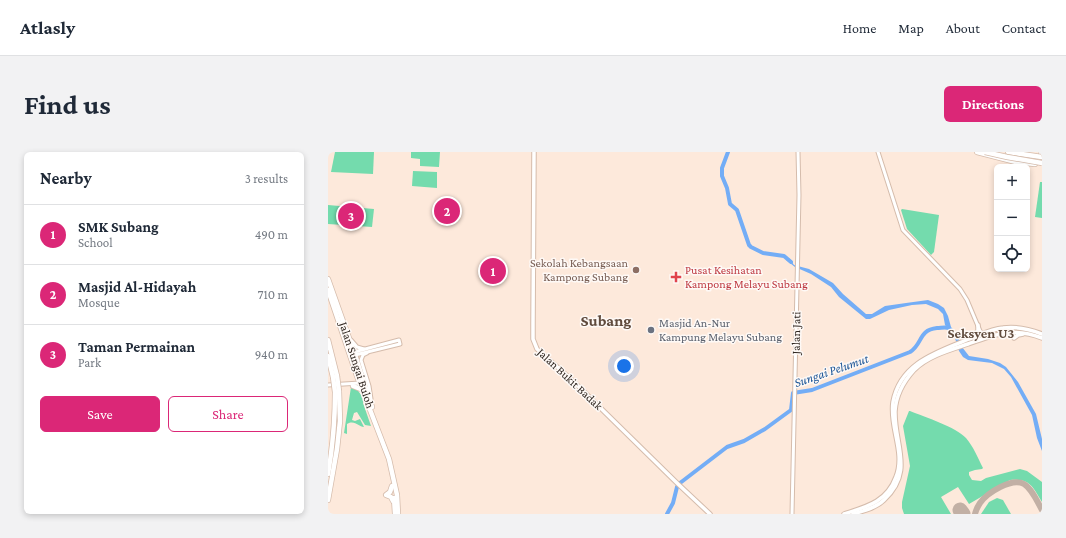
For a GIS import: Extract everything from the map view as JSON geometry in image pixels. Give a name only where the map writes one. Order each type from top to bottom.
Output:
[{"type":"highway","points":[[977,152],[1016,162],[1042,164]]},
{"type":"highway","points":[[984,152],[1006,158],[1042,164]]},
{"type":"highway","points":[[1008,152],[1042,157]]},
{"type":"highway","points":[[1017,152],[1042,157]]},
{"type":"highway","name":"Jalan Sungai Buloh","points":[[328,279],[354,354],[364,391],[392,469],[397,495],[398,514]]},
{"type":"highway","name":"Jalan Sungai Buloh","points":[[328,290],[357,376],[369,395],[377,428]]},
{"type":"highway","points":[[328,340],[335,376],[340,420],[337,449],[328,500]]},
{"type":"highway","points":[[328,356],[335,376]]},
{"type":"highway","points":[[357,376],[356,382],[352,384],[364,391]]},
{"type":"highway","points":[[328,474],[333,448],[337,391]]},
{"type":"highway","name":"Jalan Sungai Buloh","points":[[381,438],[392,486],[395,514]]},
{"type":"highway","points":[[392,486],[390,492],[386,495],[391,497],[394,504]]},
{"type":"main road","name":"Jalan Bukit Badak","points":[[534,152],[532,323],[533,339],[536,347],[599,406],[709,514]]},
{"type":"main road","points":[[978,325],[982,330],[989,332]]},
{"type":"main road","points":[[965,342],[976,334],[978,325]]},
{"type":"main road","points":[[983,336],[989,332],[1004,328],[1024,328],[1042,334]]},
{"type":"main road","points":[[1015,332],[1024,328]]},
{"type":"main road","points":[[1007,332],[1014,338],[1020,334],[1034,335]]},
{"type":"main road","points":[[853,514],[884,501],[899,478],[902,458],[895,412],[896,402],[906,380],[915,369],[926,361],[954,347],[983,336],[1015,332],[1042,338]]},
{"type":"main road","points":[[844,514],[876,502],[886,494],[897,476],[899,457],[892,414],[893,402],[898,388],[904,378],[913,367],[925,358],[954,347]]},
{"type":"street","name":"Jalan Jati","points":[[792,514],[799,195],[798,152]]},
{"type":"street","points":[[878,152],[903,230],[960,289],[983,336]]},
{"type":"street","points":[[345,328],[354,345],[361,349],[368,350],[400,344],[399,340],[368,350],[354,354]]},
{"type":"street","points":[[347,347],[354,354]]},
{"type":"street","points":[[368,350],[361,360],[369,386],[372,408]]},
{"type":"street","points":[[354,354],[353,359],[355,368]]},
{"type":"street","points":[[328,385],[362,383]]},
{"type":"green space","points":[[335,152],[374,152],[373,174],[331,172]]},
{"type":"green space","points":[[411,152],[440,152],[439,167],[420,166],[420,159],[411,158]]},
{"type":"green space","points":[[413,171],[437,172],[437,188],[412,186]]},
{"type":"green space","points":[[1040,182],[1042,182],[1042,218],[1035,217]]},
{"type":"green space","points":[[328,205],[374,209],[372,227],[328,224]]},
{"type":"green space","points":[[901,210],[939,215],[934,252],[931,255],[907,229]]},
{"type":"green space","points":[[351,387],[356,388],[364,399],[363,403],[371,426],[365,425],[357,412],[354,413],[352,420],[355,421],[360,419],[364,427],[354,423],[349,423],[347,424],[347,434],[344,433]]},
{"type":"green space","points":[[909,411],[948,426],[966,438],[983,468],[969,472],[972,480],[981,481],[986,478],[1020,469],[1027,471],[1042,482],[1042,502],[1027,482],[1022,480],[1010,480],[969,504],[958,487],[941,497],[951,514],[904,514],[902,502],[910,466],[903,426]]},
{"type":"green space","points":[[997,498],[1003,500],[1011,514],[981,514],[989,502]]},
{"type":"water","points":[[789,258],[794,265],[809,269],[833,283],[866,314],[872,314],[885,306],[928,300],[944,308],[951,327],[957,334],[962,347],[969,356],[988,359],[1000,363],[1006,367],[1018,382],[1036,414],[1042,439],[1042,451],[1037,438],[1032,415],[1011,377],[1004,369],[992,363],[968,360],[963,357],[959,351],[955,338],[945,325],[943,314],[938,309],[926,304],[912,305],[889,310],[870,319],[866,319],[839,297],[831,287],[811,274],[795,267],[786,260]]},
{"type":"waterway","points":[[728,152],[722,168],[722,176],[727,188],[730,204],[737,210],[749,245],[763,253],[784,256],[791,262]]},
{"type":"waterway","name":"Sungai Pelumut","points":[[667,514],[673,503],[677,487],[680,483],[727,447],[744,441],[765,429],[791,410],[793,393],[812,390],[910,352],[914,349],[927,331],[937,328],[949,328]]},
{"type":"taxiway","points":[[975,514],[980,503],[988,495],[1007,484],[1019,482],[1027,486],[1042,510]]},
{"type":"runway","points":[[960,510],[963,514]]},
{"type":"place","name":"Masjid Al-Hidayah","points":[[447,211]]},
{"type":"place","name":"Taman Permainan","points":[[351,216]]},
{"type":"place","name":"Sekolah Kebangsaan Kampong Subang","points":[[636,270]]},
{"type":"place","name":"SMK Subang","points":[[493,271]]},
{"type":"place","name":"Pusat Kesihatan Kampong Melayu Subang","points":[[676,277]]},
{"type":"place","name":"Masjid An-Nur Kampung Melayu Subang","points":[[651,330]]},
{"type":"district","name":"Subang","points":[[606,320]]},
{"type":"district","name":"Seksyen U3","points":[[981,333]]}]
